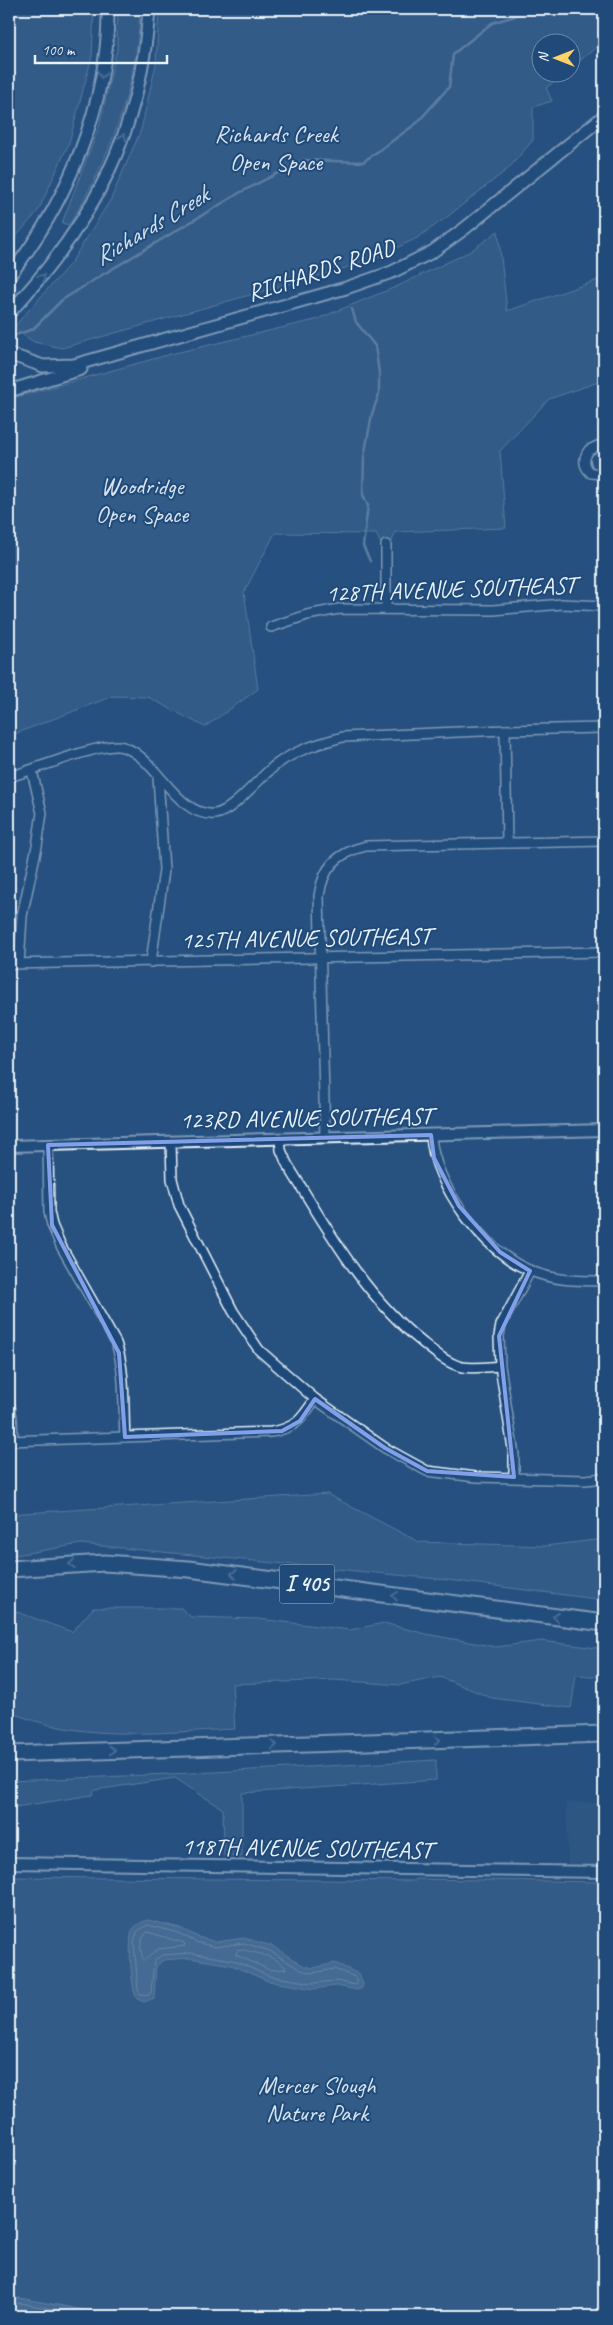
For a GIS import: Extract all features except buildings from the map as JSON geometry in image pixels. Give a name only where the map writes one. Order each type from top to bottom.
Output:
[{"type":"highway","name":"I 405","points":[[9,1569],[105,1563],[189,1568],[604,1623]]},
{"type":"highway","points":[[9,1754],[604,1734]]},
{"type":"highway","points":[[9,1759],[63,1752]]},
{"type":"main road","points":[[9,276],[28,251],[56,203],[77,157],[102,77],[108,9]]},
{"type":"main road","points":[[9,313],[62,252],[94,200],[110,168],[121,144],[136,98],[147,36],[149,9]]},
{"type":"main road","name":"RICHARDS ROAD","points":[[9,354],[43,366],[63,366],[136,348],[346,288],[392,272],[432,252],[464,229],[604,116]]},
{"type":"main road","points":[[9,391],[75,371],[136,348]]},
{"type":"street","points":[[604,443],[588,450],[584,460],[586,468],[591,473],[604,474]]},
{"type":"street","points":[[386,545],[386,609]]},
{"type":"street","name":"128TH AVENUE SOUTHEAST","points":[[271,627],[324,611],[386,609],[493,610],[562,604],[604,606]]},
{"type":"street","points":[[9,777],[97,749],[117,746],[138,754],[158,777],[198,810],[214,814],[230,808],[257,779],[277,764],[296,753],[326,741],[360,735],[604,728]]},
{"type":"street","points":[[505,730],[507,843]]},
{"type":"street","points":[[19,964],[22,916],[36,853],[42,813],[32,771]]},
{"type":"street","points":[[151,962],[164,870],[158,777]]},
{"type":"street","points":[[325,1138],[319,896],[323,876],[332,864],[343,854],[366,846],[604,842]]},
{"type":"street","name":"125TH AVENUE SOUTHEAST","points":[[9,964],[604,952]]},
{"type":"street","name":"123RD AVENUE SOUTHEAST","points":[[9,1146],[604,1130]]},
{"type":"street","points":[[431,1135],[434,1158],[459,1206],[478,1231],[500,1252],[530,1271],[563,1280],[604,1280]]},
{"type":"street","points":[[280,1139],[281,1150],[287,1164],[347,1260],[379,1304],[406,1330],[448,1361],[461,1366],[476,1368],[500,1366]]},
{"type":"street","points":[[171,1142],[172,1179],[177,1200],[233,1311],[259,1350],[315,1399],[385,1448],[427,1471],[476,1477],[585,1480],[604,1478]]},
{"type":"street","points":[[48,1145],[49,1212],[52,1225],[61,1246],[113,1338],[119,1353],[123,1372],[124,1437]]},
{"type":"street","points":[[514,1477],[514,1455],[500,1366],[499,1348],[501,1325],[530,1271]]},
{"type":"street","points":[[9,1399],[11,1441],[282,1430],[300,1421],[315,1399]]},
{"type":"street","name":"118TH AVENUE SOUTHEAST","points":[[9,1863],[604,1872]]},
{"type":"highlighted area","points":[[431,1135],[434,1158],[459,1206],[500,1252],[530,1271],[499,1336],[514,1477],[427,1471],[385,1448],[315,1399],[300,1421],[282,1431],[125,1437],[119,1353],[52,1225],[48,1145]]},
{"type":"shaded area","points":[[566,1802],[604,1803],[604,1865],[568,1865]]},
{"type":"green space","points":[[9,9],[94,9],[92,56],[69,143],[38,211],[9,245]]},
{"type":"green space","points":[[118,9],[140,9],[134,66],[119,122],[109,149],[69,225],[62,223],[99,127],[117,49]]},
{"type":"green space","name":"Richards Creek Open Space","points":[[159,9],[604,9],[604,41],[580,61],[580,32],[530,32],[530,82],[554,82],[546,88],[552,101],[533,107],[533,140],[509,168],[417,238],[356,265],[62,348],[34,342],[13,328],[71,263],[111,199],[141,130],[156,64]]},
{"type":"green space","name":"Woodridge Open Space","points":[[498,231],[507,311],[604,278],[604,380],[549,399],[500,451],[506,528],[395,532],[391,545],[381,544],[376,534],[275,533],[244,592],[258,689],[205,727],[148,697],[113,696],[9,736],[9,399],[171,354],[315,320],[398,286],[471,251]]},
{"type":"green space","points":[[327,1494],[419,1542],[545,1546],[604,1539],[604,1600],[448,1580],[81,1544],[9,1556],[9,1514]]},
{"type":"green space","points":[[93,1608],[181,1608],[191,1617],[259,1619],[350,1630],[384,1623],[426,1634],[496,1647],[542,1641],[604,1649],[604,1677],[576,1675],[571,1708],[492,1698],[440,1677],[400,1685],[335,1680],[232,1684],[235,1729],[149,1733],[91,1732],[63,1728],[9,1711],[9,1609],[72,1632]]},
{"type":"green space","points":[[436,1760],[436,1780],[242,1793],[242,1857],[224,1856],[223,1809],[175,1778],[95,1790],[92,1795],[9,1808],[9,1781]]},
{"type":"green space","name":"Mercer Slough Nature Park","points":[[9,1877],[604,1882],[604,2316],[133,2316],[100,2313],[19,2298],[9,2301]]},
{"type":"water","points":[[148,1920],[180,1928],[198,1937],[216,1942],[244,1938],[272,1946],[304,1966],[313,1968],[335,1963],[359,1974],[363,1983],[362,1988],[358,1990],[336,1986],[313,1989],[268,1981],[231,1965],[189,1958],[163,1960],[156,1967],[154,1998],[144,2002],[137,1999],[135,1994],[130,1944],[133,1929],[138,1924]]},
{"type":"water","points":[[19,2298],[100,2313],[143,2316],[9,2316],[9,2301]]},
{"type":"waterway","name":"Richards Creek","points":[[13,336],[33,329],[62,300],[97,278],[241,192],[304,160],[363,162],[417,123],[449,87],[453,54],[492,23],[515,16]]},
{"type":"waterway","points":[[352,309],[356,322],[375,346],[379,373],[379,394],[372,414],[364,457],[363,495],[368,505],[363,546],[370,561]]}]
